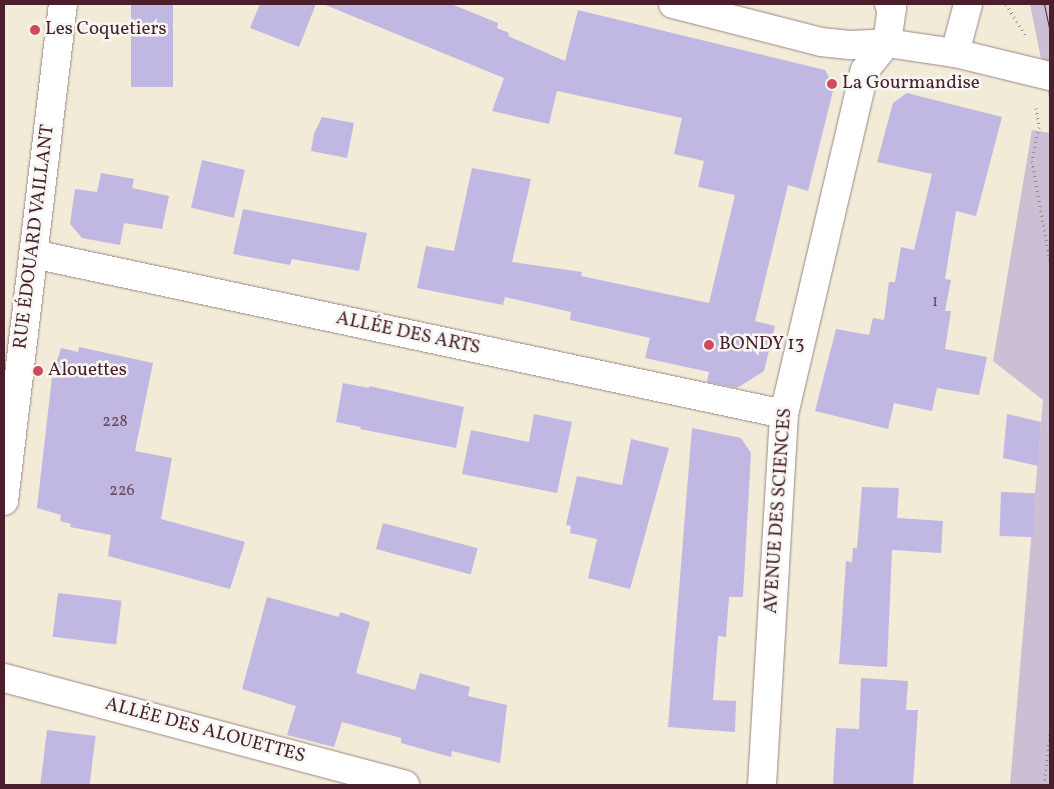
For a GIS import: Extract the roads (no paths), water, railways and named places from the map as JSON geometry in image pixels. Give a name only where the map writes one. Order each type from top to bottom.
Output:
[{"type":"street","name":"RUE ÉDOUARD VAILLANT","points":[[4,501],[63,4]]},
{"type":"street","points":[[673,4],[821,42],[852,45],[887,43],[955,54],[1050,76]]},
{"type":"street","points":[[887,43],[892,8],[889,4]]},
{"type":"street","points":[[955,54],[968,4]]},
{"type":"street","name":"AVENUE DES SCIENCES","points":[[762,785],[784,414],[866,70],[887,43]]},
{"type":"street","name":"ALLÉE DES ARTS","points":[[33,254],[784,414]]},
{"type":"street","name":"ALLÉE DES ALOUETTES","points":[[4,678],[405,785]]},
{"type":"tram line","points":[[1044,4],[1050,33]]},
{"type":"place","name":"Les Coquetiers","points":[[35,30]]},
{"type":"place","name":"La Gourmandise","points":[[832,84]]},
{"type":"place","name":"BONDY 13","points":[[709,345]]},
{"type":"place","name":"Alouettes","points":[[38,371]]}]
